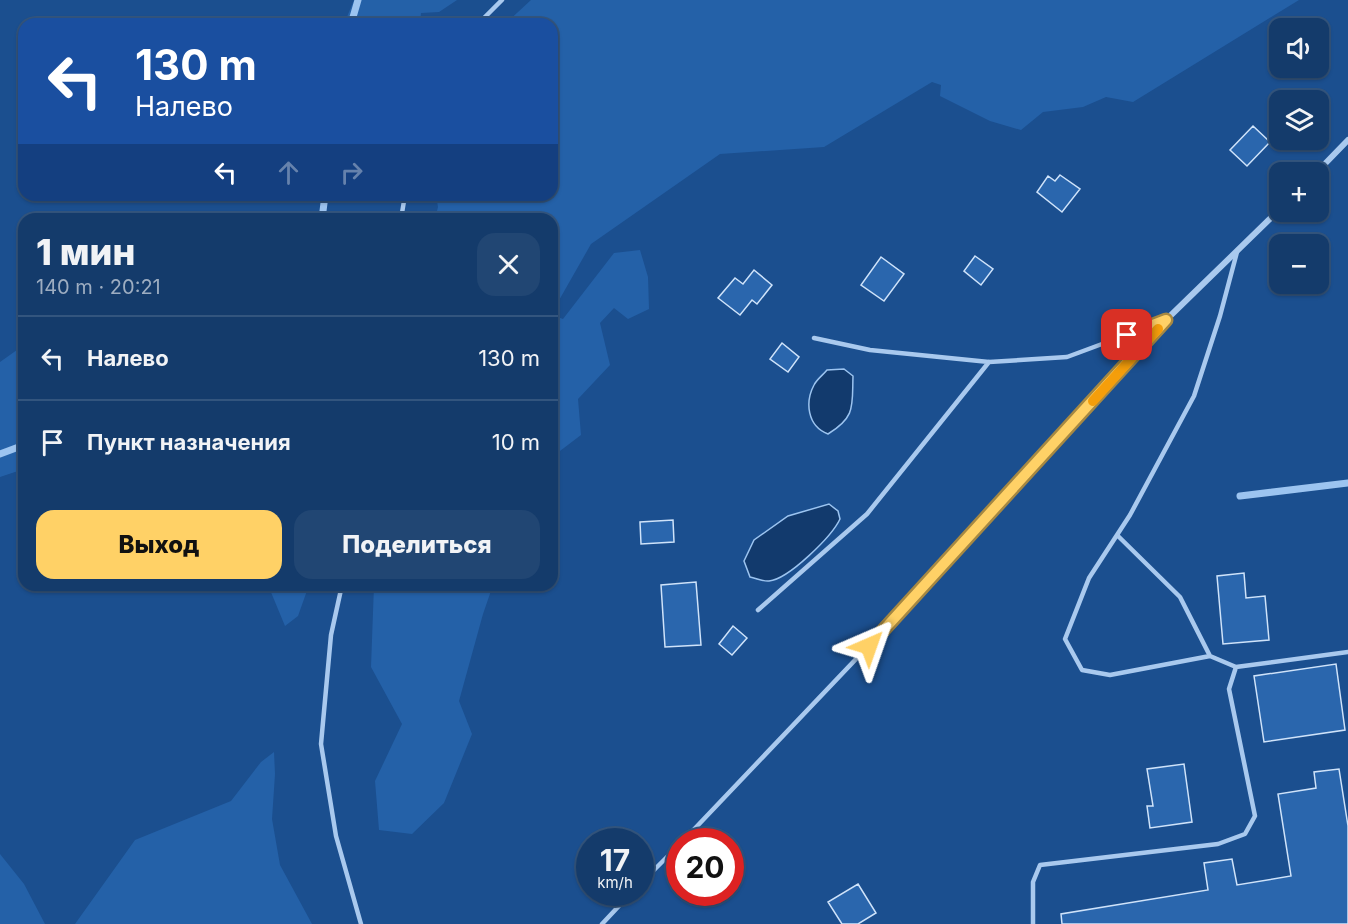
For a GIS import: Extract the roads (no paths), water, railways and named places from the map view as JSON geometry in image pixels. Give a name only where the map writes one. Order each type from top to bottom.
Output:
[{"type":"street","points":[[1327,162],[1348,140]]},
{"type":"street","points":[[1166,320],[1269,219]]},
{"type":"lane","points":[[484,18],[502,0]]},
{"type":"lane","points":[[1237,250],[1220,316],[1194,396],[1130,515],[1089,578],[1065,639],[1082,670],[1110,675],[1210,656],[1236,667],[1348,652]]},
{"type":"lane","points":[[814,338],[870,350],[988,362],[1067,357],[1166,320]]},
{"type":"lane","points":[[695,828],[915,597],[1166,320]]},
{"type":"lane","points":[[758,610],[867,514],[988,362]]},
{"type":"lane","points":[[1117,535],[1180,597],[1210,656]]},
{"type":"lane","points":[[341,591],[331,635],[321,744],[336,836],[362,924]]},
{"type":"lane","points":[[1033,924],[1033,882],[1040,865],[1218,844],[1245,834],[1255,816],[1229,689],[1236,667]]},
{"type":"lane","points":[[654,870],[666,858]]},
{"type":"lane","points":[[602,924],[619,906]]},
{"type":"waterway","points":[[353,18],[358,0]]},
{"type":"waterway","points":[[323,213],[324,201]]},
{"type":"waterway","points":[[0,454],[18,447]]},
{"type":"waterway","points":[[1240,496],[1348,483]]}]
